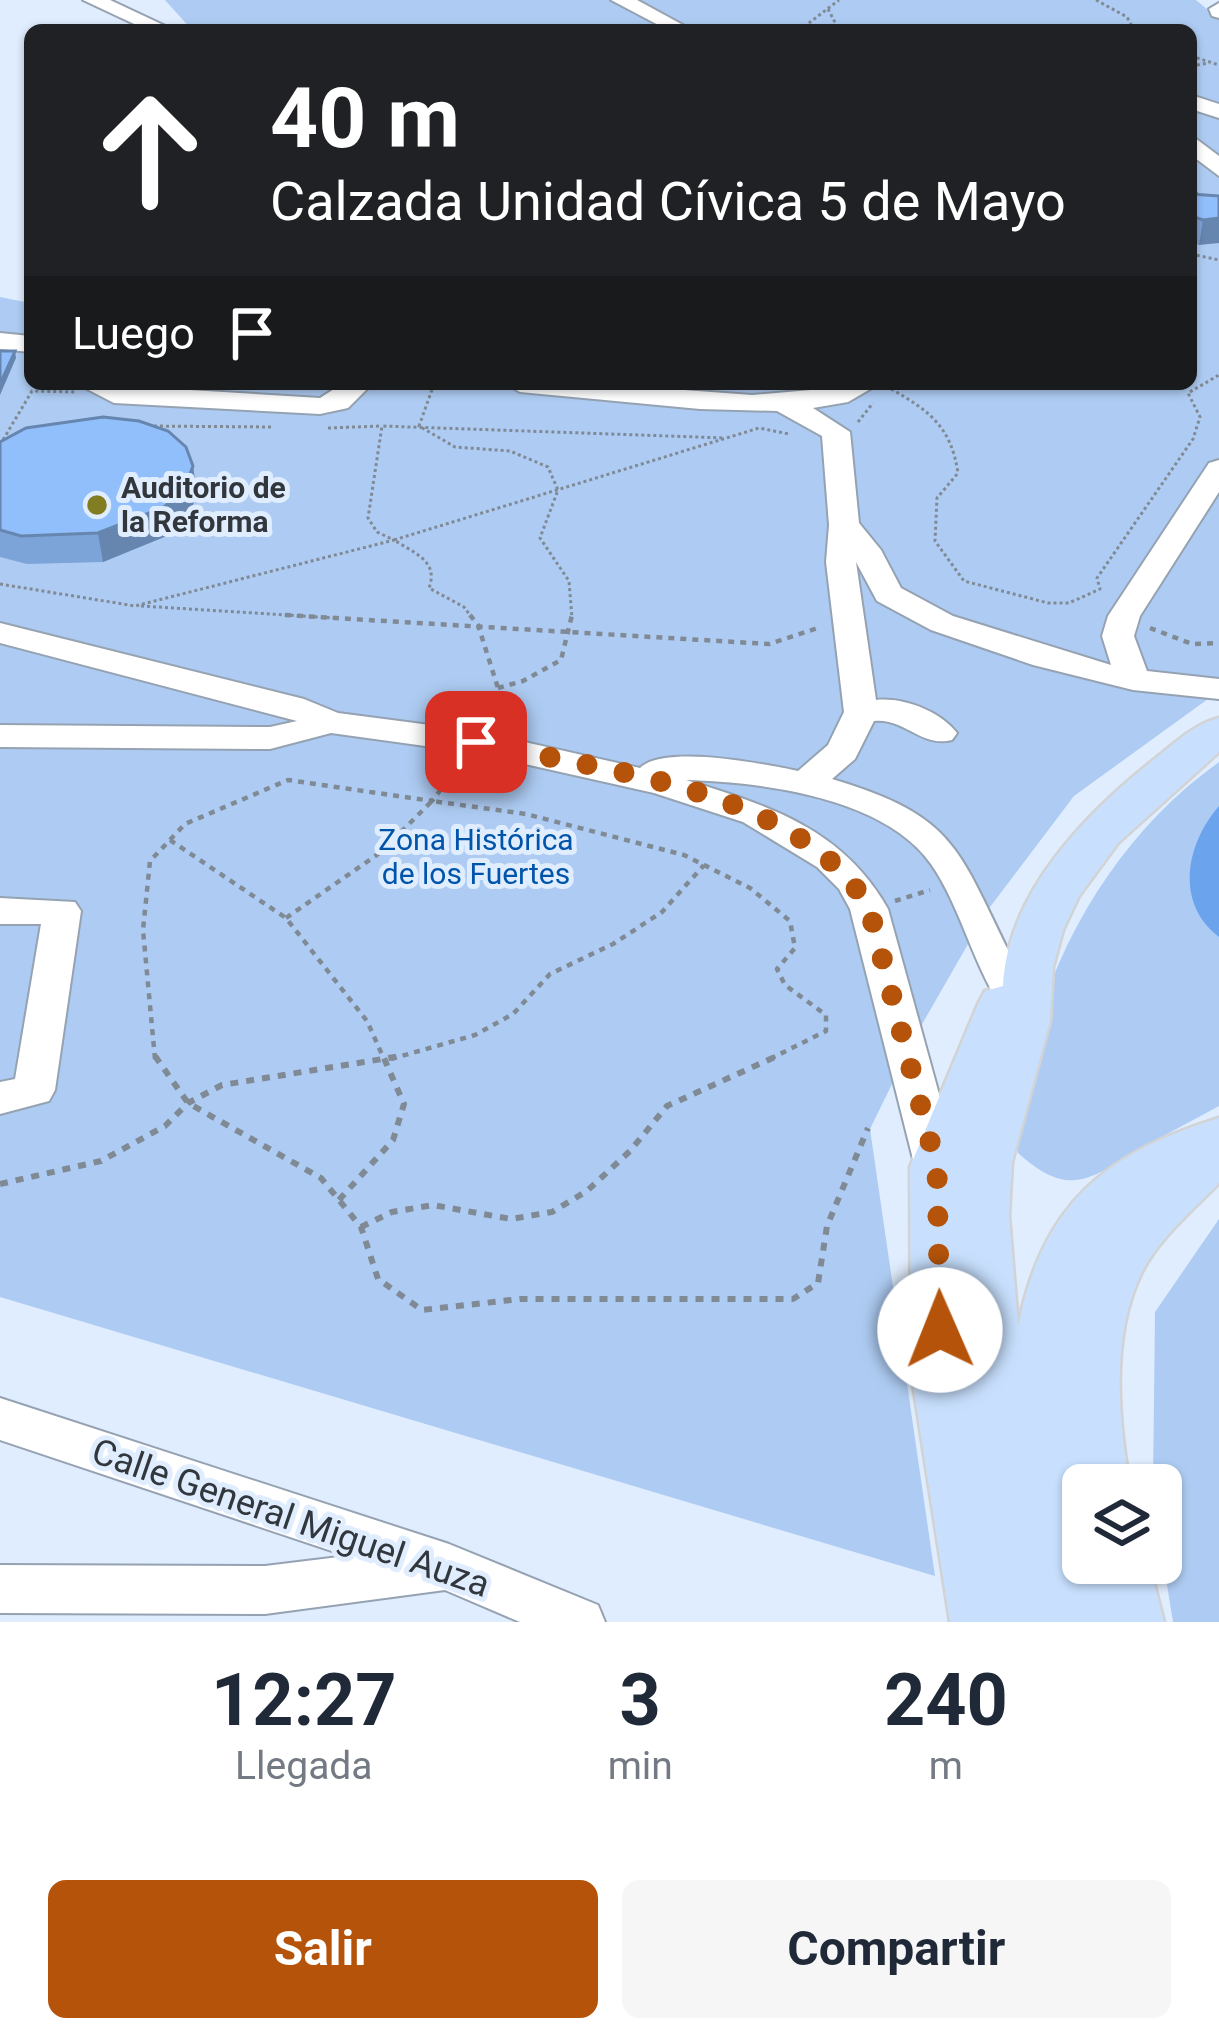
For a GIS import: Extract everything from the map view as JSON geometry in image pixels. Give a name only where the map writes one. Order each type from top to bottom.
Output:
[{"type":"main road","points":[[983,1622],[941,1371],[961,1164],[1046,912],[1074,867],[1138,795],[1219,731]]},
{"type":"main road","points":[[1085,1622],[1047,1416],[1045,1333],[1072,1240],[1111,1197],[1153,1166],[1219,1138]]},
{"type":"main road","points":[[1099,1464],[1092,1360],[1113,1273],[1166,1203],[1219,1149]]},
{"type":"main road","points":[[961,1164],[985,1250],[994,1347],[1043,1622]]},
{"type":"main road","points":[[1122,1584],[1131,1622]]},
{"type":"street","points":[[93,0],[150,24]]},
{"type":"street","points":[[621,0],[671,24]]},
{"type":"street","points":[[1197,148],[1219,169]]},
{"type":"street","points":[[130,390],[320,406],[338,402],[351,390]]},
{"type":"street","points":[[597,390],[788,405],[864,390]]},
{"type":"street","points":[[788,405],[836,432],[844,525],[841,562],[861,712],[843,751],[802,785]]},
{"type":"street","points":[[1133,680],[1118,636],[1124,616],[1219,470]]},
{"type":"street","points":[[844,525],[866,550],[880,586],[942,623],[1045,658],[1133,680],[1219,689]]},
{"type":"street","points":[[0,633],[292,706],[331,723],[476,742],[617,774],[727,804],[782,826],[830,858],[854,882],[869,908],[961,1164]]},
{"type":"street","points":[[861,712],[894,708],[940,733]]},
{"type":"street","points":[[0,736],[270,738],[331,723]]},
{"type":"street","points":[[617,774],[677,768],[802,785],[849,795],[892,813],[943,852],[1022,990]]},
{"type":"street","points":[[0,911],[53,907],[62,911],[34,1090],[0,1098]]},
{"type":"street","name":"Calle General Miguel Auza","points":[[0,1419],[449,1567],[579,1622]]},
{"type":"street","points":[[12,1599],[265,1590],[449,1567]]},
{"type":"path","points":[[807,24],[839,0]]},
{"type":"path","points":[[1096,0],[1127,17],[1131,24]]},
{"type":"path","points":[[827,8],[836,24]]},
{"type":"path","points":[[1197,194],[1206,204]]},
{"type":"path","points":[[0,446],[32,391],[57,390]]},
{"type":"path","points":[[419,426],[432,390]]},
{"type":"path","points":[[886,390],[937,414],[954,438],[958,473],[937,498],[935,541],[964,581],[1048,603],[1069,603],[1100,589],[1097,578],[1193,440],[1200,418],[1188,393],[1193,390]]},
{"type":"path","points":[[130,425],[284,428]]},
{"type":"path","points":[[286,918],[380,852],[432,800],[476,742],[498,688],[478,625],[464,607],[429,587],[434,575],[430,563],[377,532],[368,518],[382,426]]},
{"type":"path","points":[[419,426],[455,447],[510,451],[548,467],[558,490],[540,538],[565,563],[573,595],[571,631],[561,660],[523,681],[498,688]]},
{"type":"path","points":[[328,428],[419,426],[732,438]]},
{"type":"path","points":[[135,606],[394,540],[759,428],[776,435],[836,432]]},
{"type":"path","points":[[0,446],[11,442]]},
{"type":"path","points":[[0,584],[135,606],[769,644],[849,614]]},
{"type":"path","points":[[1124,616],[1192,644],[1219,643]]},
{"type":"path","points":[[361,1227],[392,1212],[433,1204],[511,1219],[552,1212],[587,1191],[631,1151],[667,1106],[826,1031],[826,1015],[784,985],[777,969],[795,948],[790,921],[751,888],[684,855],[526,814],[288,780],[185,824],[150,861],[143,930],[155,1061],[188,1103],[321,1178],[361,1227],[378,1279],[422,1310],[520,1299],[793,1299],[818,1283],[827,1226],[868,1128]]},
{"type":"path","points":[[170,840],[286,918],[367,1021],[404,1105],[393,1140],[339,1200]]},
{"type":"path","points":[[0,1184],[100,1162],[166,1126],[188,1103],[222,1085],[385,1061],[475,1035],[513,1014],[550,974],[613,944],[662,912],[704,865]]},
{"type":"path","points":[[869,908],[959,882]]},
{"type":"green space","name":"Zona Histórica de los Fuertes","points":[[165,0],[1196,0],[1219,19],[1219,691],[1074,796],[987,911],[917,1033],[870,1129],[935,1576],[0,1297],[0,297],[24,302],[24,390],[1197,390],[1197,24],[187,24]]},
{"type":"green space","points":[[1219,762],[1219,1106],[1095,1175],[1067,1180],[1053,1177],[1018,1153],[1015,1135],[1023,1080],[1049,988],[1068,944],[1117,862],[1148,825]]},
{"type":"green space","points":[[1219,1219],[1219,1622],[1173,1622],[1167,1584],[1182,1584],[1182,1464],[1153,1464],[1155,1312]]},
{"type":"water","points":[[1219,806],[1219,937],[1196,908],[1190,874],[1198,838]]},
{"type":"building","points":[[1197,194],[1219,196],[1219,218],[1197,218]]},
{"type":"building","points":[[0,351],[15,351],[0,384]]},
{"type":"building","name":"Auditorio de la Reforma","points":[[103,417],[139,421],[168,431],[186,447],[193,466],[185,487],[164,507],[98,533],[21,536],[0,530],[0,442],[26,428]]},
{"type":"place","name":"Auditorio de la Reforma","points":[[97,505]]},
{"type":"route","points":[[476,742],[662,784],[756,814],[813,844],[854,882],[869,908],[937,1168],[940,1330]]}]
